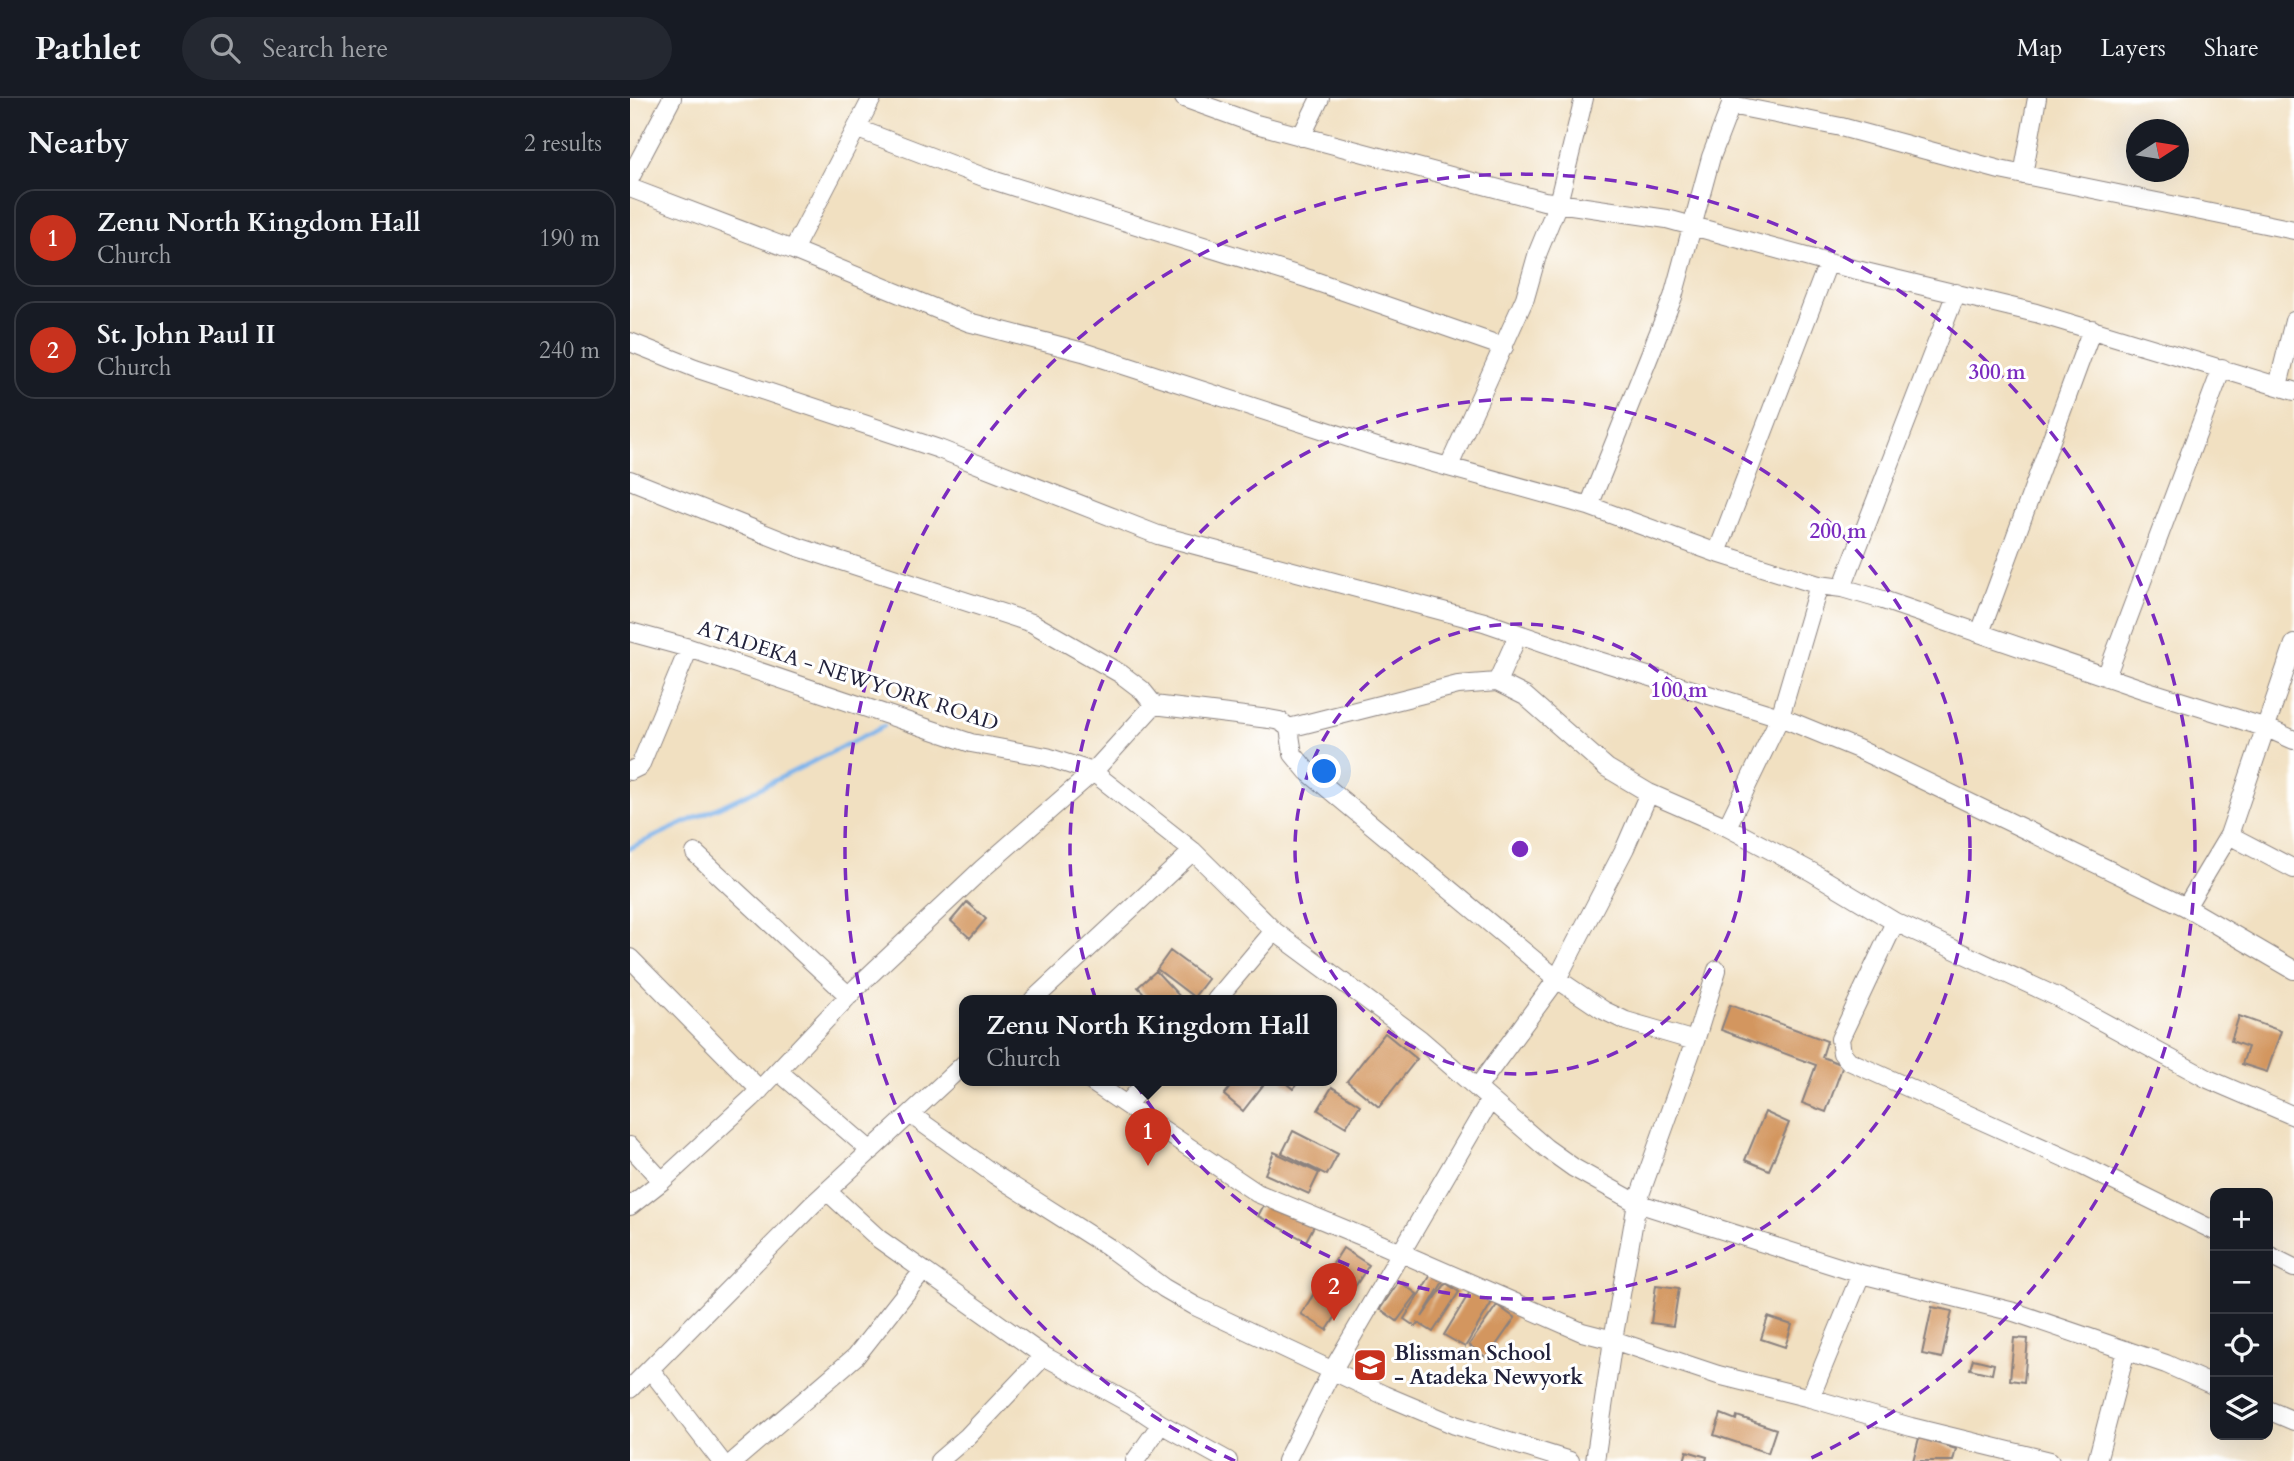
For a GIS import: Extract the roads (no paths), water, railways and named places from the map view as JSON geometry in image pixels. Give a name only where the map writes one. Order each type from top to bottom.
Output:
[{"type":"street","points":[[630,178],[672,98]]},
{"type":"street","points":[[793,250],[872,98]]},
{"type":"street","points":[[1184,98],[1256,124],[1530,197],[1667,219],[2036,313],[2286,388],[2294,321]]},
{"type":"street","points":[[1301,136],[1320,98]]},
{"type":"street","points":[[1449,466],[1525,298],[1538,252],[1558,202],[1584,98]]},
{"type":"street","points":[[2023,175],[2037,98]]},
{"type":"street","points":[[1589,506],[1673,297],[1711,157],[1731,102],[1841,127],[2023,175],[2294,230]]},
{"type":"street","points":[[858,129],[986,178],[1309,279],[1504,347]]},
{"type":"street","points":[[630,188],[793,250],[968,322],[1083,352],[1380,448],[1589,506],[1717,552],[1819,585],[1842,587],[2106,677],[2267,728],[2294,740]]},
{"type":"street","points":[[1717,552],[1828,262]]},
{"type":"street","points":[[1842,587],[1956,293]]},
{"type":"street","points":[[1980,634],[2092,330]]},
{"type":"street","points":[[630,342],[695,368],[939,449],[1158,535],[1483,622],[1780,717],[1858,749],[2186,907],[2294,970]]},
{"type":"street","points":[[2106,677],[2222,368]]},
{"type":"street","points":[[630,480],[798,547],[1032,624],[1121,674],[1142,690],[1154,705],[1280,721],[1289,728],[1293,754],[1307,771],[1557,979],[1603,1010],[1626,1021],[1695,1041]]},
{"type":"street","points":[[1727,827],[1780,717],[1819,585]]},
{"type":"street","name":"ATADEKA - NEWYORK ROAD","points":[[630,632],[689,648],[971,743],[1047,757],[1093,772],[1194,851],[1274,931],[1420,1039],[1546,1148],[1574,1168],[1637,1203],[1861,1274],[2014,1312],[2166,1364],[2210,1384]]},
{"type":"street","points":[[1497,682],[1518,635]]},
{"type":"street","points":[[2186,907],[2229,835],[2294,644]]},
{"type":"street","points":[[630,771],[640,766],[689,648]]},
{"type":"street","points":[[1289,728],[1458,685],[1497,682],[1525,695],[1607,768],[1648,793],[1727,827],[1811,872],[1895,922],[2057,997],[2208,1079],[2294,1116]]},
{"type":"street","points":[[630,1206],[662,1181],[760,1090],[849,996],[982,869],[1093,772],[1154,705]]},
{"type":"street","points":[[1286,1461],[1483,1094],[1557,979],[1625,848],[1648,793]]},
{"type":"street","points":[[2229,835],[2294,869]]},
{"type":"street","points":[[1038,995],[1194,851]]},
{"type":"street","points":[[695,853],[849,996]]},
{"type":"street","points":[[1895,922],[1840,1039],[1842,1053],[1849,1061],[2082,1166],[2210,1229]]},
{"type":"street","points":[[1220,995],[1274,931]]},
{"type":"street","points":[[630,958],[760,1090]]},
{"type":"street","points":[[1595,1461],[1637,1203],[1695,1041],[1717,970]]},
{"type":"street","points":[[630,1389],[827,1191],[959,1069]]},
{"type":"street","points":[[778,1071],[871,1150]]},
{"type":"street","points":[[1098,1086],[1257,1193],[1582,1332],[1718,1375],[2050,1461]]},
{"type":"street","points":[[1126,1105],[1143,1086]]},
{"type":"street","points":[[910,1114],[995,1175],[1195,1306],[1455,1425],[1570,1461]]},
{"type":"street","points":[[630,1146],[662,1181]]},
{"type":"street","points":[[827,1191],[859,1223],[1044,1356],[1228,1461]]},
{"type":"street","points":[[2273,1258],[2294,1268]]},
{"type":"street","points":[[734,1461],[856,1356],[923,1271]]},
{"type":"street","points":[[1810,1398],[1861,1274]]},
{"type":"street","points":[[2097,1461],[2126,1350]]},
{"type":"street","points":[[939,1461],[968,1436],[1044,1356]]},
{"type":"street","points":[[650,1369],[721,1461]]},
{"type":"street","points":[[2273,1412],[2294,1422]]},
{"type":"street","points":[[1136,1461],[1161,1424]]},
{"type":"waterway","points":[[630,848],[758,789],[884,726]]},
{"type":"place","name":"Zenu North Kingdom Hall","points":[[1148,1166]]},
{"type":"place","name":"St. John Paul II","points":[[1334,1321]]},
{"type":"place","name":"Blissman School - Atadeka Newyork","points":[[1370,1365]]}]
